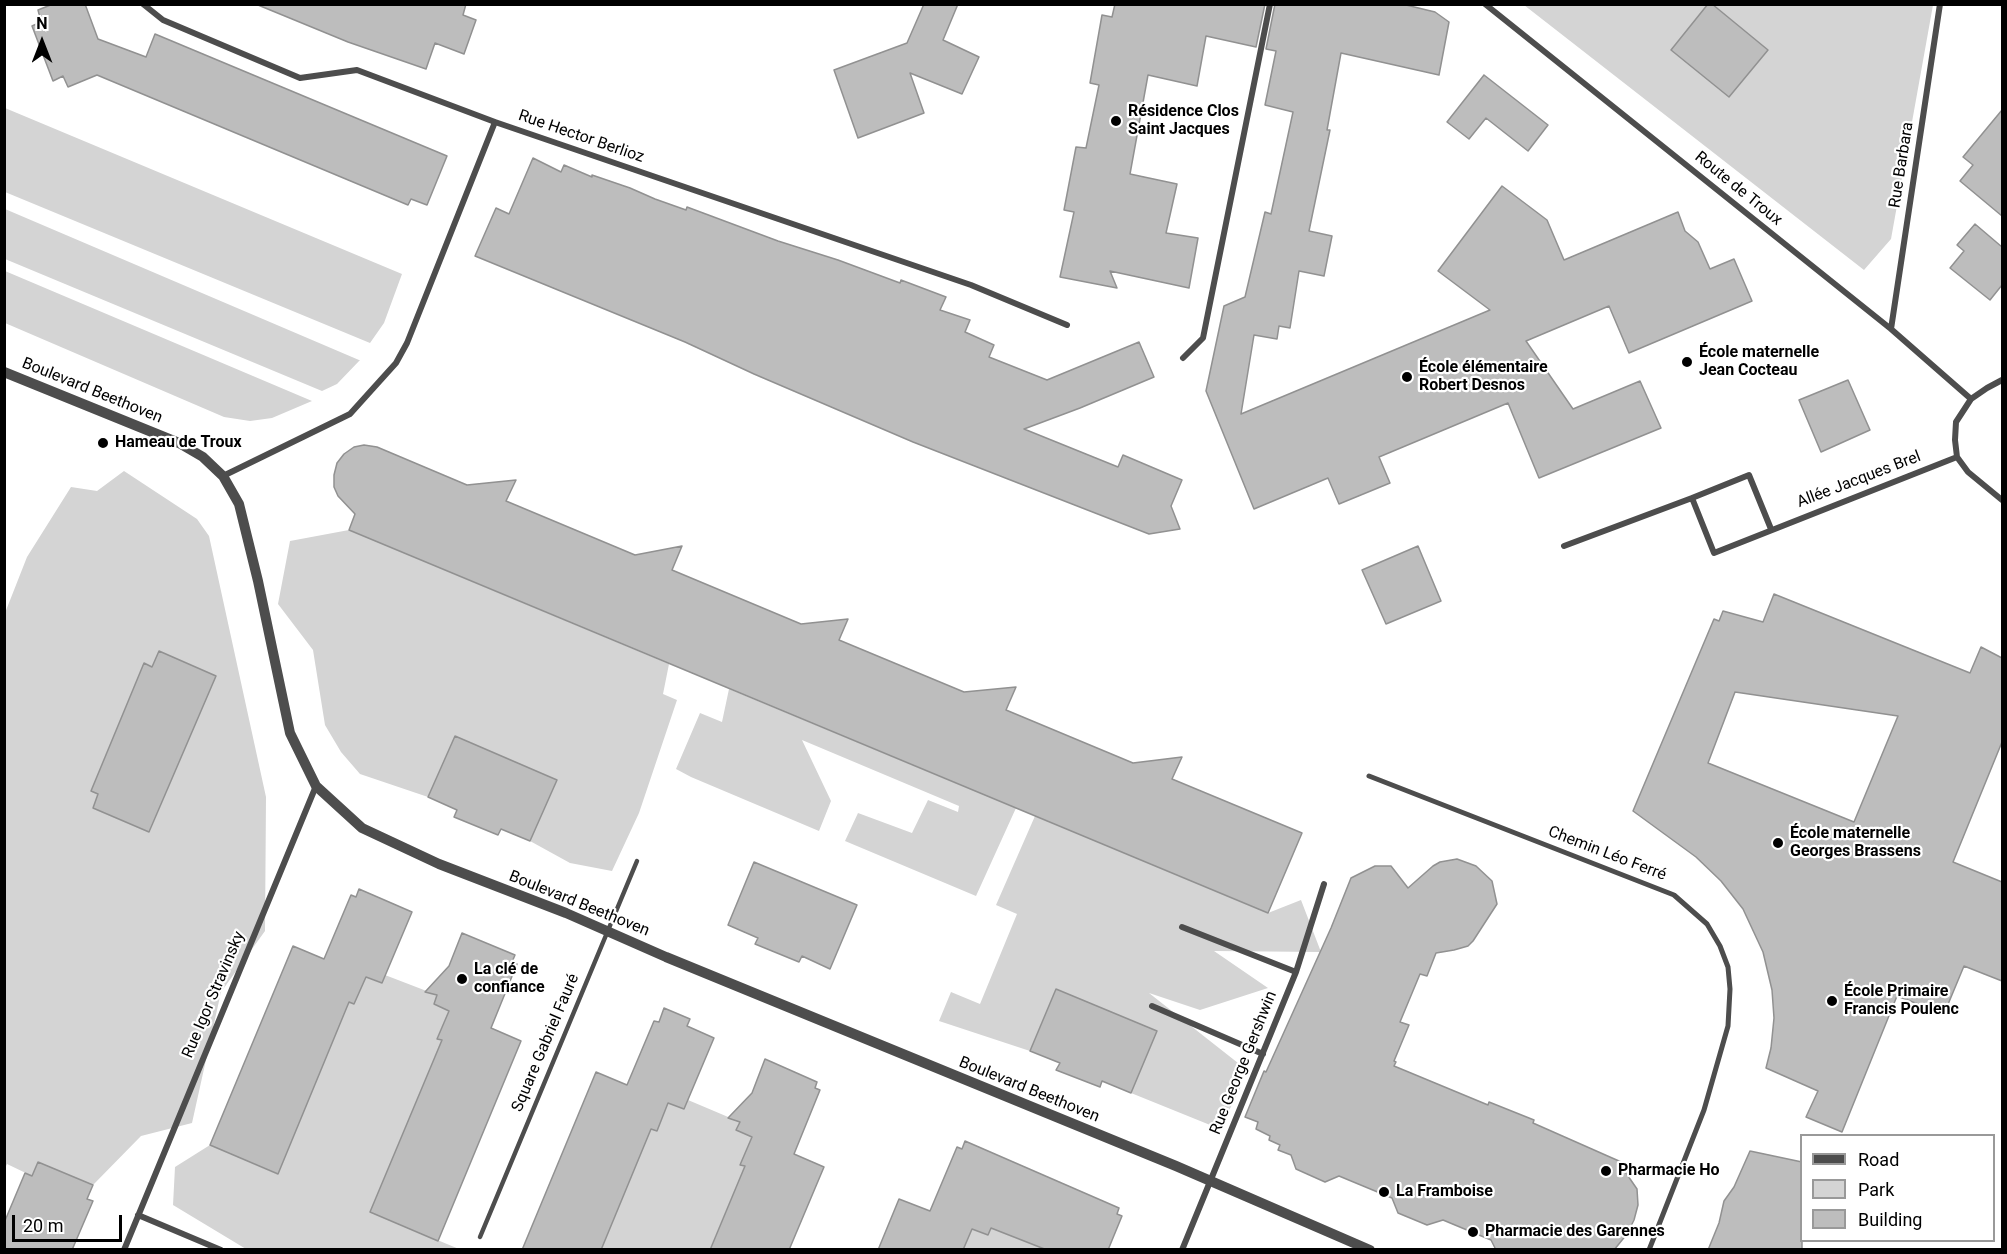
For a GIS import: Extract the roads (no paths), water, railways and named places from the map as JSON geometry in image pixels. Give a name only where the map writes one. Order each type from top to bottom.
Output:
[{"type":"street","points":[[144,4],[163,20],[300,78],[357,70],[495,122]]},
{"type":"street","points":[[1183,358],[1203,338],[1270,4]]},
{"type":"street","name":"Route de Troux","points":[[1485,4],[1891,329],[1971,399]]},
{"type":"street","name":"Rue Barbara","points":[[1891,329],[1940,4]]},
{"type":"street","name":"Rue Hector Berlioz","points":[[223,477],[350,414],[396,363],[411,332],[495,122],[971,285],[1067,325]]},
{"type":"street","name":"Boulevard Beethoven","points":[[4,372],[179,443],[203,456],[223,477],[239,504],[290,732],[315,786],[362,828],[439,864],[566,913],[1211,1181],[1370,1250]]},
{"type":"street","points":[[2002,380],[1971,399],[1956,422],[1955,440],[1957,456],[1968,472],[2002,500]]},
{"type":"street","name":"Allée Jacques Brel","points":[[1692,498],[1714,553],[1957,456]]},
{"type":"street","points":[[1564,546],[1749,475],[1771,529]]},
{"type":"street","name":"Chemin Léo Ferré","points":[[1369,776],[1674,895],[1707,924],[1720,946],[1728,967],[1730,989],[1728,1026],[1704,1110],[1649,1250]]},
{"type":"street","name":"Rue Igor Stravinsky","points":[[124,1250],[315,786]]},
{"type":"street","name":"Rue George Gershwin","points":[[1182,1250],[1296,972],[1324,884]]},
{"type":"street","points":[[1182,927],[1296,972]]},
{"type":"street","points":[[1152,1006],[1263,1054]]},
{"type":"street","points":[[138,1215],[221,1250]]},
{"type":"lane","name":"Square Gabriel Fauré","points":[[480,1237],[637,861]]},
{"type":"place","name":"Résidence Clos Saint Jacques","points":[[1116,121]]},
{"type":"place","name":"École maternelle Jean Cocteau","points":[[1687,362]]},
{"type":"place","name":"École élémentaire Robert Desnos","points":[[1407,377]]},
{"type":"place","name":"Hameau de Troux","points":[[103,443]]},
{"type":"place","name":"École maternelle Georges Brassens","points":[[1778,843]]},
{"type":"place","name":"La clé de confiance","points":[[462,979]]},
{"type":"place","name":"École Primaire Francis Poulenc","points":[[1832,1001]]},
{"type":"place","name":"Pharmacie Ho","points":[[1606,1171]]},
{"type":"place","name":"La Framboise","points":[[1384,1192]]},
{"type":"place","name":"Pharmacie des Garennes","points":[[1473,1232]]}]
